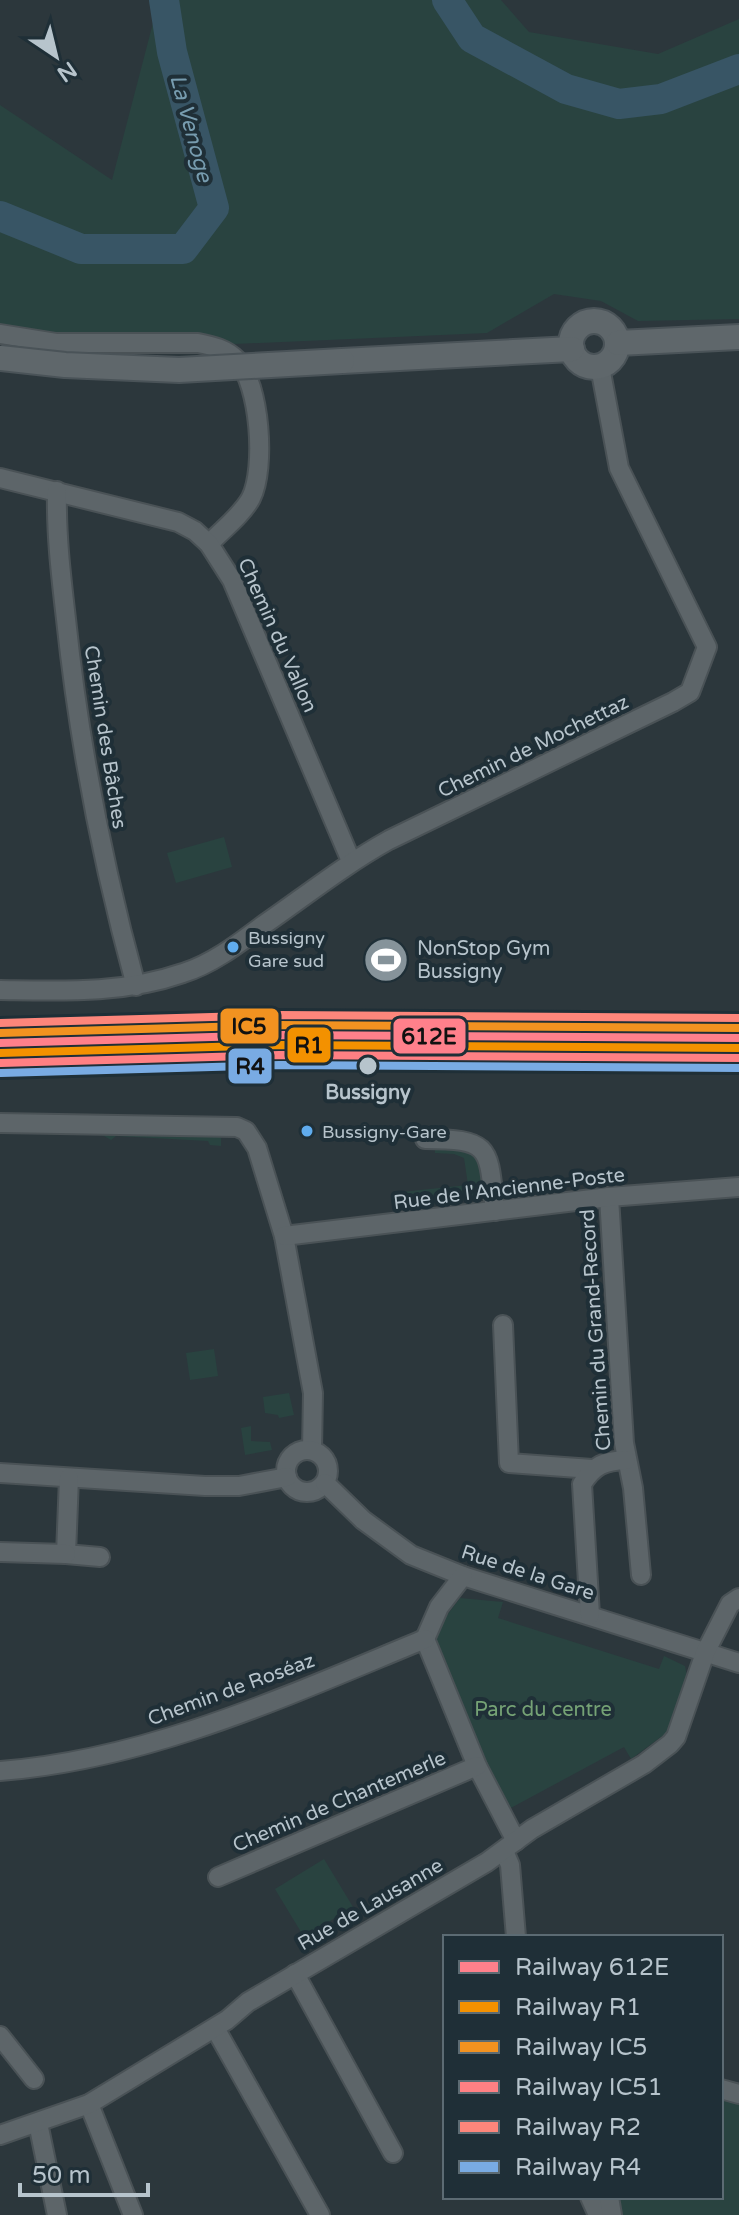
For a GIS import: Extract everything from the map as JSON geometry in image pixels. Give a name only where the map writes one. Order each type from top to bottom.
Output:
[{"type":"main road","points":[[591,321],[606,324],[612,329],[618,343],[613,358],[600,367],[585,366],[574,356],[572,349],[578,328],[591,321]]},
{"type":"main road","points":[[618,343],[739,337]]},
{"type":"main road","points":[[0,358],[65,365],[179,370],[572,349]]},
{"type":"street","points":[[0,334],[56,343],[198,343],[220,348],[239,362],[250,380],[255,403],[259,461],[257,481],[244,507],[209,544]]},
{"type":"street","name":"Chemin de Mochettaz","points":[[0,990],[89,991],[136,986],[185,973],[244,940],[351,861],[690,692],[707,647],[619,468],[600,367]]},
{"type":"street","name":"Chemin du Vallon","points":[[0,478],[178,522],[195,531],[209,544],[232,580],[351,861]]},
{"type":"street","name":"Chemin des Bâches","points":[[57,491],[56,525],[74,696],[112,902],[136,986]]},
{"type":"street","points":[[0,1123],[237,1127],[253,1138],[284,1236],[313,1393],[312,1450]]},
{"type":"street","points":[[425,1139],[460,1139],[478,1147],[490,1164],[495,1211]]},
{"type":"street","name":"Rue de l'Ancienne-Poste","points":[[284,1236],[609,1197],[706,1187],[739,1187]]},
{"type":"street","name":"Chemin du Grand-Record","points":[[609,1197],[626,1460],[633,1488],[641,1575]]},
{"type":"street","name":"Chemin du Grand-Record","points":[[503,1325],[509,1463],[592,1469]]},
{"type":"street","points":[[312,1450],[326,1459],[329,1476],[312,1492],[304,1492],[290,1484],[287,1477],[289,1460],[295,1453],[312,1450]]},
{"type":"street","name":"Chemin du Grand-Record","points":[[590,1615],[582,1484],[592,1469],[608,1461],[626,1460]]},
{"type":"street","points":[[0,1473],[239,1486],[287,1477]]},
{"type":"street","points":[[66,1554],[69,1478]]},
{"type":"street","name":"Rue de la Gare","points":[[325,1483],[388,1540],[411,1555],[463,1576],[739,1663]]},
{"type":"street","points":[[0,1552],[100,1557]]},
{"type":"street","points":[[463,1576],[439,1607],[425,1639],[510,1846],[516,1935]]},
{"type":"street","name":"Rue de Lausanne","points":[[0,2135],[89,2104],[215,2028],[248,2002],[644,1764],[676,1737],[705,1653],[734,1601]]},
{"type":"street","name":"Chemin de Roséaz","points":[[0,1771],[78,1760],[186,1733],[425,1639]]},
{"type":"street","name":"Chemin de Chantemerle","points":[[218,1877],[477,1766]]},
{"type":"street","points":[[295,1974],[393,2153]]},
{"type":"street","points":[[215,2028],[320,2215]]},
{"type":"street","points":[[0,2036],[34,2079]]},
{"type":"street","points":[[89,2104],[133,2215]]},
{"type":"street","points":[[38,2123],[57,2215]]},
{"type":"green space","points":[[159,0],[501,0],[529,32],[658,54],[739,19],[739,319],[638,321],[601,301],[554,294],[487,333],[98,350],[0,327],[0,105],[112,180]]},
{"type":"green space","points":[[224,837],[232,867],[176,883],[167,853]]},
{"type":"green space","points":[[99,1133],[218,1134],[221,1146],[210,1145],[208,1141],[116,1136],[111,1140]]},
{"type":"green space","points":[[450,1148],[468,1152],[481,1165],[485,1190],[479,1198],[394,1209],[392,1193],[468,1185],[464,1158],[435,1153],[435,1150]]},
{"type":"green space","points":[[214,1349],[218,1376],[190,1380],[186,1353]]},
{"type":"green space","points":[[289,1393],[294,1415],[279,1418],[278,1415],[265,1413],[263,1397]]},
{"type":"green space","points":[[251,1426],[251,1441],[270,1442],[272,1450],[245,1455],[241,1428]]},
{"type":"green space","name":"Parc du centre","points":[[460,1598],[503,1602],[498,1618],[659,1669],[664,1656],[685,1666],[688,1681],[669,1731],[631,1759],[624,1747],[507,1810],[432,1635]]},
{"type":"green space","points":[[324,1859],[353,1907],[304,1937],[275,1889]]},
{"type":"green space","points":[[723,2098],[739,2102],[739,2215],[613,2215],[610,2199],[723,2199]]},
{"type":"waterway","name":"La Venoge","points":[[0,216],[81,249],[183,249],[214,208],[172,52],[164,0]]},
{"type":"waterway","name":"La Venoge","points":[[447,0],[472,38],[566,89],[619,104],[661,99],[739,69]]},
{"type":"rail line","name":"R2","points":[[0,1023],[279,1015],[739,1018]]},
{"type":"rail line","name":"IC5","points":[[0,1033],[279,1025],[739,1028]]},
{"type":"rail line","name":"612E","points":[[0,1043],[279,1035],[739,1038]]},
{"type":"rail line","name":"R1","points":[[0,1053],[279,1045],[739,1048]]},
{"type":"rail line","name":"IC51","points":[[1,1063],[279,1055],[739,1058]]},
{"type":"rail line","name":"R4","points":[[1,1073],[279,1065],[739,1068]]},
{"type":"place","name":"Bussigny Gare sud","points":[[233,947]]},
{"type":"place","name":"NonStop Gym Bussigny","points":[[386,960]]},
{"type":"place","name":"Bussigny","points":[[368,1066]]},
{"type":"place","name":"Bussigny-Gare","points":[[307,1131]]}]
